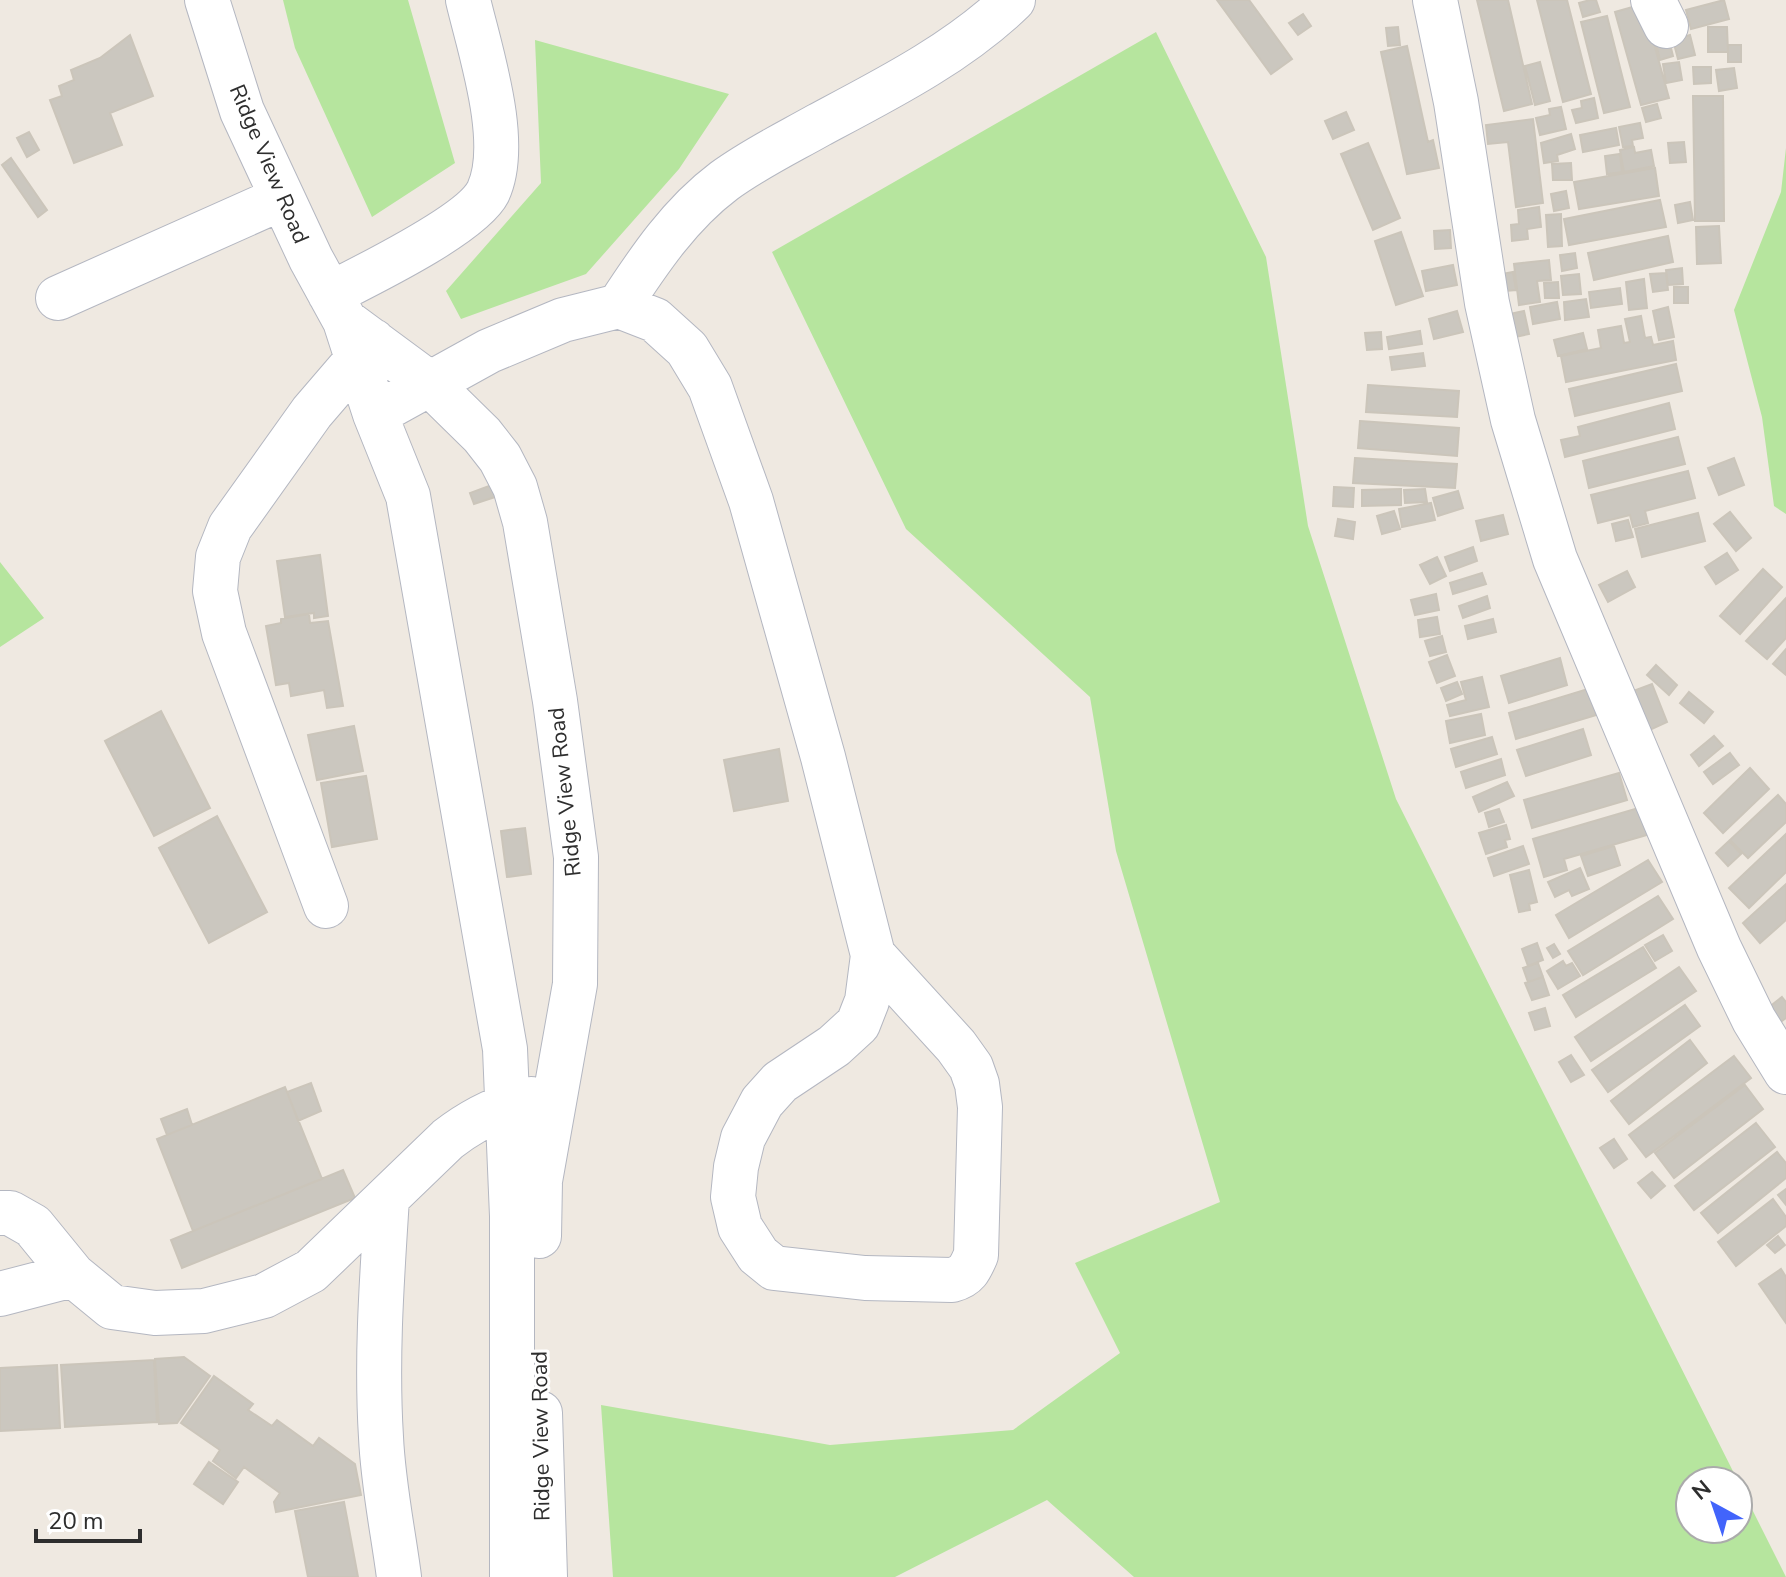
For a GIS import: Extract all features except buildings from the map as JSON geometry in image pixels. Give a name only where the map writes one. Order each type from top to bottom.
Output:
[{"type":"street","name":"Ridge View Road","points":[[207,0],[242,111],[282,198],[351,329],[375,414],[408,496],[414,524],[505,1049],[512,1216],[512,1577]]},
{"type":"street","points":[[326,906],[224,633],[215,591],[218,557],[230,527],[312,412],[351,329],[435,236],[460,220],[487,194],[495,168],[496,123],[468,0]]},
{"type":"street","points":[[619,306],[648,261],[684,216],[723,182],[757,158],[937,59],[995,18],[1013,0]]},
{"type":"street","points":[[1435,0],[1456,102],[1487,303],[1513,420],[1555,559],[1719,948],[1754,1020],[1786,1072]]},
{"type":"street","points":[[58,298],[282,198]]},
{"type":"street","points":[[375,414],[489,351],[563,320],[619,306],[655,320],[687,349],[710,387],[751,501],[823,757],[873,955],[867,1001],[858,1024],[834,1046],[780,1082],[762,1102],[743,1138],[733,1197],[740,1227],[758,1255],[774,1268],[865,1278],[952,1280],[970,1270],[976,1255],[980,1107],[977,1084],[971,1067],[956,1046],[873,955]]},
{"type":"street","name":"Ridge View Road","points":[[351,329],[429,383],[500,458],[515,487],[525,522],[555,701],[576,857],[575,984],[540,1181],[540,1421],[545,1577]]},
{"type":"street","points":[[0,1213],[10,1213],[33,1226],[73,1275],[112,1307],[155,1313],[204,1311],[264,1296],[311,1271],[448,1139],[469,1123],[505,1105],[557,1093]]},
{"type":"street","points":[[387,1198],[379,1326],[380,1411],[399,1577]]},
{"type":"street","points":[[0,1294],[73,1275]]},
{"type":"green space","points":[[283,0],[408,0],[455,163],[372,217],[295,48]]},
{"type":"green space","points":[[1156,32],[1266,257],[1308,526],[1396,799],[1730,1465],[1674,1465],[1674,1545],[1754,1545],[1754,1513],[1786,1577],[1134,1577],[1047,1500],[895,1577],[613,1577],[601,1405],[830,1445],[1013,1430],[1120,1353],[1075,1263],[1220,1202],[1116,851],[1090,697],[906,529],[772,252]]},
{"type":"green space","points":[[535,40],[729,94],[679,169],[586,274],[461,319],[446,291],[541,183]]},
{"type":"green space","points":[[1786,148],[1786,514],[1774,506],[1762,417],[1734,310],[1781,192]]},
{"type":"green space","points":[[0,562],[44,618],[0,647]]}]
